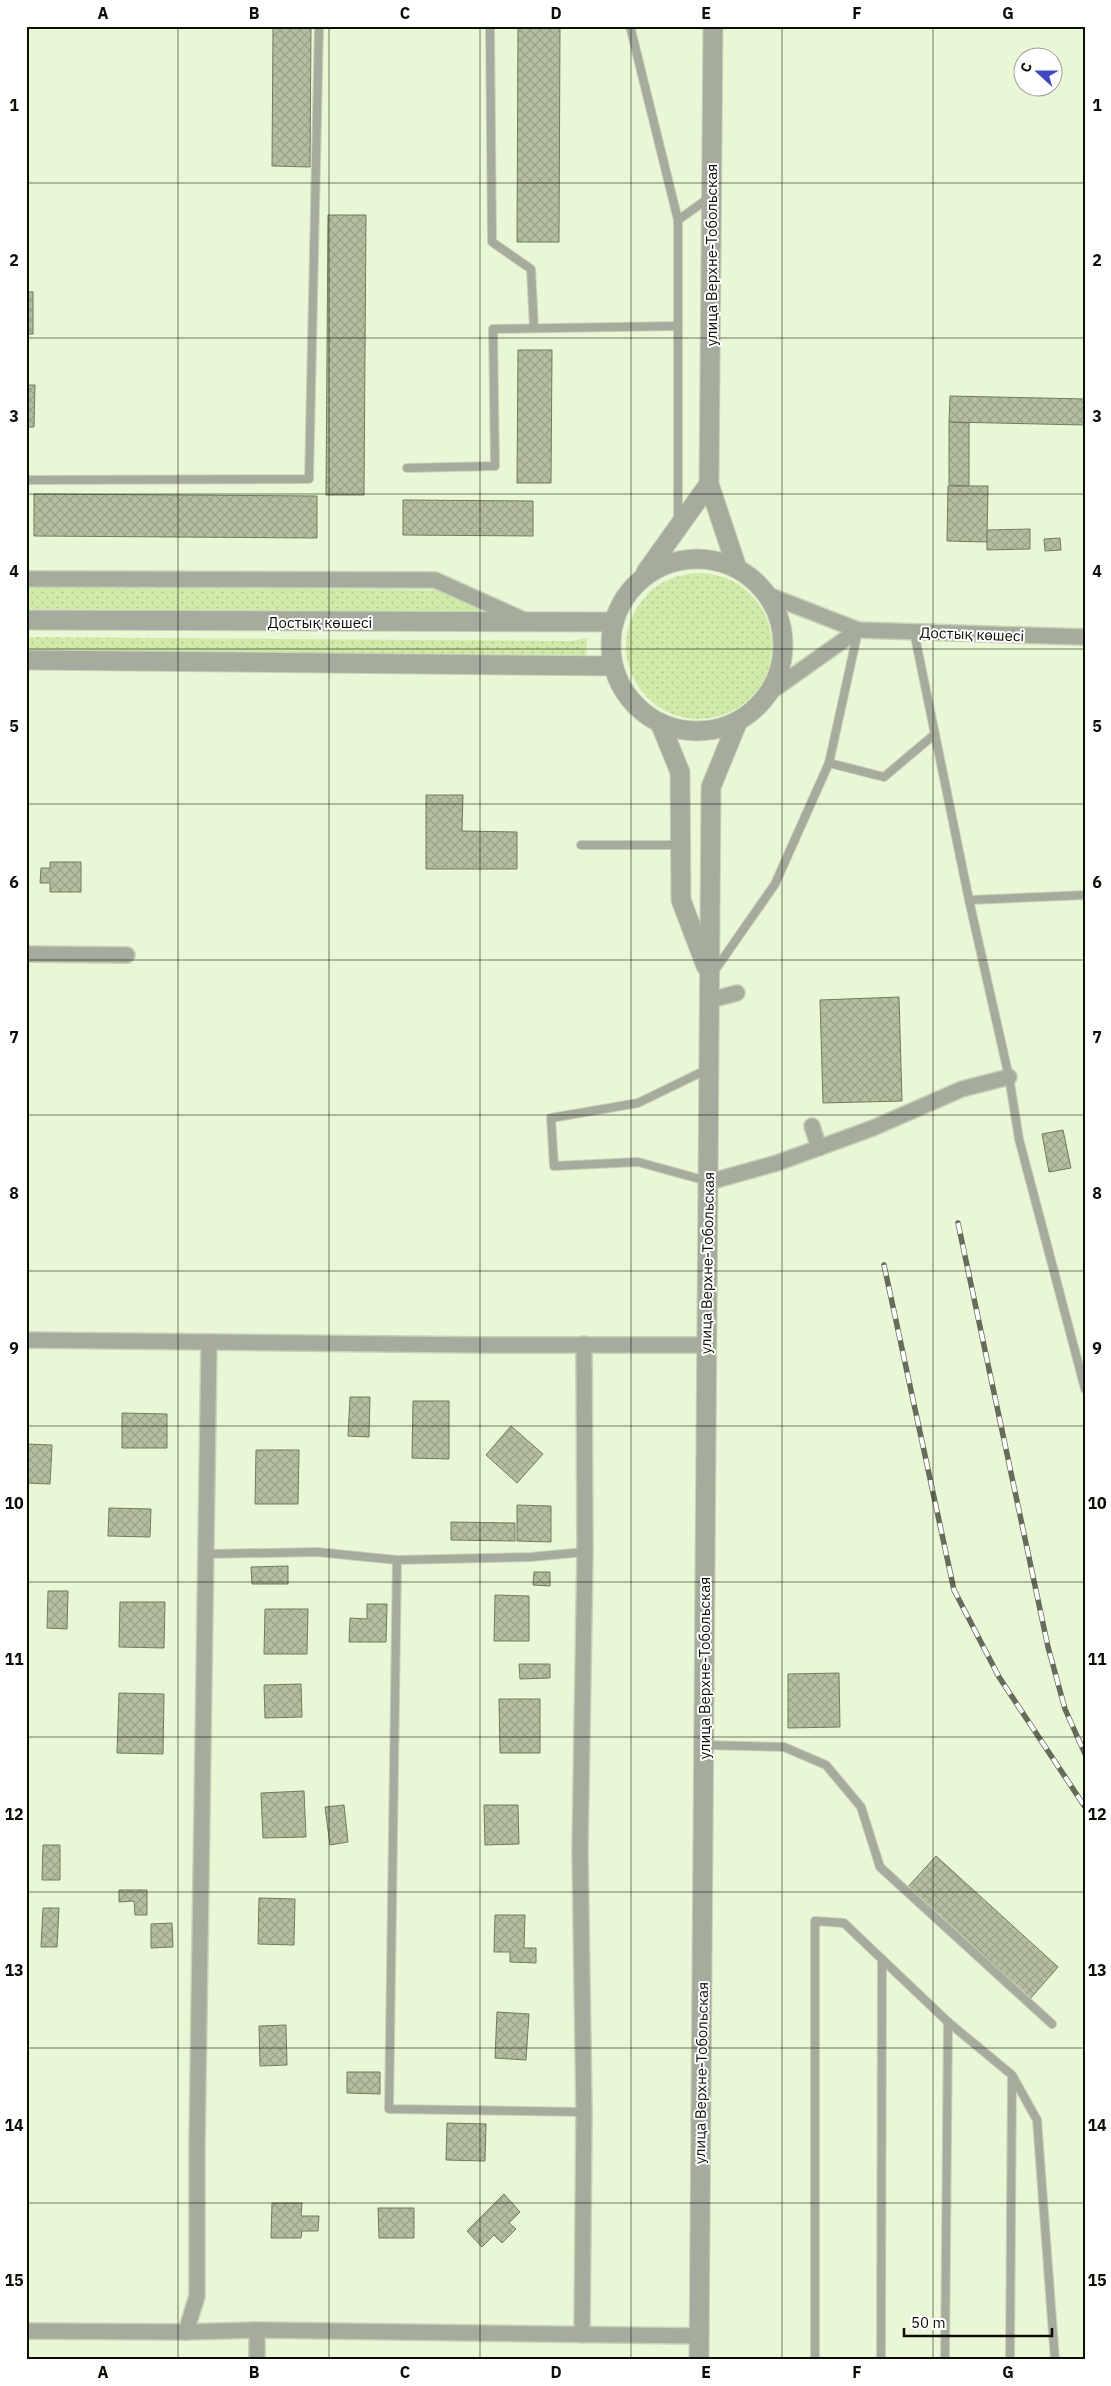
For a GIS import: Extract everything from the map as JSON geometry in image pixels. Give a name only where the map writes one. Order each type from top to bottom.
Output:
[{"type":"street","name":"улица Верхне-Тобольская","points":[[713,26],[709,484],[737,568]]},
{"type":"street","points":[[26,660],[613,666],[610,644],[614,622],[623,600],[709,484]]},
{"type":"street","points":[[639,580],[664,565],[690,559],[713,560],[737,568],[754,580],[768,595]]},
{"type":"street","points":[[26,579],[435,580],[530,623]]},
{"type":"street","name":"улица Верхне-Тобольская","points":[[613,666],[620,685],[633,703],[646,715],[660,723],[677,729],[695,731],[716,729],[738,721],[769,692],[780,668],[783,639],[778,616],[768,595]]},
{"type":"street","name":"Достық көшесі","points":[[768,595],[858,630],[1085,638]]},
{"type":"street","name":"Достық көшесі","points":[[26,620],[614,622]]},
{"type":"street","points":[[769,692],[858,630]]},
{"type":"street","name":"улица Верхне-Тобольская","points":[[699,2360],[705,1345],[709,1182],[711,787],[738,721]]},
{"type":"street","name":"улица Верхне-Тобольская","points":[[660,723],[680,772],[681,900],[710,977]]},
{"type":"street","points":[[26,954],[127,955]]},
{"type":"street","points":[[710,1000],[737,993]]},
{"type":"street","points":[[709,1182],[777,1163],[872,1128],[962,1090],[1009,1077]]},
{"type":"street","points":[[812,1126],[819,1148]]},
{"type":"street","points":[[26,1340],[480,1345],[705,1345]]},
{"type":"street","points":[[186,2332],[197,2296],[197,2145],[209,1342]]},
{"type":"street","points":[[582,2335],[584,2112],[580,1850],[585,1552],[584,1344]]},
{"type":"street","points":[[257,2330],[257,2360]]},
{"type":"street","points":[[26,2331],[186,2332],[257,2330],[699,2336]]},
{"type":"lane","points":[[26,480],[309,479],[319,26]]},
{"type":"lane","points":[[490,26],[492,242],[531,269],[534,328]]},
{"type":"lane","points":[[630,26],[678,220],[678,528]]},
{"type":"lane","points":[[678,220],[711,196]]},
{"type":"lane","points":[[407,468],[495,466],[493,329],[678,326]]},
{"type":"lane","points":[[710,977],[775,884],[829,763],[858,630]]},
{"type":"lane","points":[[914,632],[969,900],[1009,1077],[1019,1139],[1085,1389]]},
{"type":"lane","points":[[829,763],[884,777],[935,734]]},
{"type":"lane","points":[[580,845],[681,845]]},
{"type":"lane","points":[[969,900],[1085,895]]},
{"type":"lane","points":[[709,1182],[638,1162],[554,1166],[551,1118],[638,1103],[710,1068]]},
{"type":"lane","points":[[207,1554],[317,1552],[397,1560],[531,1557],[585,1552]]},
{"type":"lane","points":[[397,1560],[389,2110],[584,2112]]},
{"type":"lane","points":[[704,1745],[784,1747],[826,1765],[861,1807],[880,1866],[1052,2024]]},
{"type":"lane","points":[[816,2360],[815,1921],[844,1923],[948,2022],[1012,2075],[1037,2120],[1056,2360]]},
{"type":"lane","points":[[881,2360],[882,1959]]},
{"type":"lane","points":[[945,2360],[948,2022]]},
{"type":"lane","points":[[1010,2360],[1012,2075]]},
{"type":"green space","points":[[699,573],[713,574],[727,579],[740,585],[751,594],[760,605],[766,618],[771,632],[771,660],[766,674],[760,687],[751,698],[740,707],[727,713],[713,718],[699,719],[685,718],[671,713],[658,707],[647,698],[638,687],[632,674],[627,660],[626,646],[627,632],[632,618],[638,605],[647,594],[658,585],[671,579],[685,574]]},
{"type":"green space","points":[[26,586],[436,590],[484,612],[26,609]]},
{"type":"green space","points":[[26,637],[572,641],[587,638],[586,662],[573,655],[26,651]]},
{"type":"building","points":[[273,26],[311,26],[310,167],[272,166]]},
{"type":"building","points":[[518,26],[560,26],[559,242],[517,242]]},
{"type":"building","points":[[328,215],[366,215],[364,495],[326,495]]},
{"type":"building","points":[[26,292],[33,292],[33,334],[26,334]]},
{"type":"building","points":[[518,350],[552,350],[551,483],[517,483]]},
{"type":"building","points":[[26,385],[35,385],[34,427],[26,427]]},
{"type":"building","points":[[950,396],[1085,399],[1085,425],[949,422]]},
{"type":"building","points":[[949,422],[969,423],[969,486],[949,485]]},
{"type":"building","points":[[948,486],[988,486],[987,542],[947,541]]},
{"type":"building","points":[[34,494],[317,496],[317,538],[34,536]]},
{"type":"building","points":[[403,500],[533,501],[533,536],[403,535]]},
{"type":"building","points":[[1030,529],[1030,549],[987,550],[987,530]]},
{"type":"building","points":[[1060,538],[1061,550],[1045,551],[1044,539]]},
{"type":"building","points":[[426,795],[463,795],[462,831],[517,832],[517,869],[426,869]]},
{"type":"building","points":[[50,862],[81,862],[81,892],[50,892],[50,883],[40,883],[41,868],[50,868]]},
{"type":"building","points":[[899,997],[902,1101],[823,1103],[820,1000]]},
{"type":"building","points":[[1063,1130],[1071,1168],[1049,1172],[1042,1134]]},
{"type":"building","points":[[350,1397],[370,1397],[369,1437],[348,1436]]},
{"type":"building","points":[[413,1401],[449,1401],[449,1459],[412,1458]]},
{"type":"building","points":[[122,1413],[167,1414],[167,1448],[122,1448]]},
{"type":"building","points":[[511,1426],[543,1454],[517,1483],[486,1455]]},
{"type":"building","points":[[26,1444],[52,1445],[50,1484],[26,1483]]},
{"type":"building","points":[[256,1450],[299,1450],[298,1504],[255,1504]]},
{"type":"building","points":[[517,1505],[551,1506],[551,1542],[517,1541]]},
{"type":"building","points":[[109,1508],[151,1509],[150,1537],[108,1536]]},
{"type":"building","points":[[451,1522],[515,1523],[515,1541],[451,1540]]},
{"type":"building","points":[[288,1566],[288,1584],[252,1584],[251,1567]]},
{"type":"building","points":[[534,1572],[550,1572],[550,1586],[533,1585]]},
{"type":"building","points":[[48,1591],[68,1591],[67,1629],[47,1628]]},
{"type":"building","points":[[495,1595],[529,1596],[529,1641],[494,1641]]},
{"type":"building","points":[[120,1602],[165,1602],[164,1648],[119,1647]]},
{"type":"building","points":[[367,1604],[387,1604],[386,1642],[349,1642],[350,1618],[367,1619]]},
{"type":"building","points":[[265,1609],[308,1609],[307,1654],[264,1654]]},
{"type":"building","points":[[519,1664],[550,1664],[550,1678],[520,1679]]},
{"type":"building","points":[[839,1673],[840,1727],[788,1728],[788,1674]]},
{"type":"building","points":[[301,1684],[302,1717],[265,1718],[264,1685]]},
{"type":"building","points":[[119,1693],[164,1694],[163,1754],[117,1753]]},
{"type":"building","points":[[499,1699],[540,1699],[540,1753],[500,1753]]},
{"type":"building","points":[[304,1791],[306,1837],[263,1838],[261,1793]]},
{"type":"building","points":[[344,1805],[348,1842],[330,1845],[325,1807]]},
{"type":"building","points":[[484,1805],[518,1805],[519,1844],[485,1845]]},
{"type":"building","points":[[43,1845],[60,1845],[60,1880],[42,1880]]},
{"type":"building","points":[[936,1856],[1058,1967],[1029,2000],[906,1889]]},
{"type":"building","points":[[119,1890],[147,1890],[147,1915],[135,1915],[134,1901],[119,1902]]},
{"type":"building","points":[[259,1898],[295,1899],[294,1945],[258,1944]]},
{"type":"building","points":[[43,1908],[59,1908],[57,1947],[41,1947]]},
{"type":"building","points":[[495,1915],[525,1915],[524,1948],[536,1948],[536,1963],[510,1962],[510,1952],[494,1952]]},
{"type":"building","points":[[172,1923],[173,1947],[151,1948],[151,1924]]},
{"type":"building","points":[[497,2012],[529,2014],[526,2060],[495,2058]]},
{"type":"building","points":[[286,2025],[287,2065],[260,2066],[259,2026]]},
{"type":"building","points":[[347,2072],[380,2072],[380,2094],[347,2093]]},
{"type":"building","points":[[447,2123],[486,2124],[485,2161],[446,2160]]},
{"type":"building","points":[[504,2194],[520,2212],[509,2223],[516,2229],[502,2243],[494,2235],[482,2247],[467,2231]]},
{"type":"building","points":[[272,2203],[302,2203],[301,2216],[319,2216],[318,2231],[302,2231],[301,2238],[271,2238]]},
{"type":"building","points":[[378,2208],[414,2208],[414,2238],[379,2238]]},
{"type":"railway","points":[[958,1223],[1048,1647],[1065,1709],[1085,1754]]},
{"type":"railway","points":[[884,1265],[954,1590],[999,1677],[1085,1807]]}]
